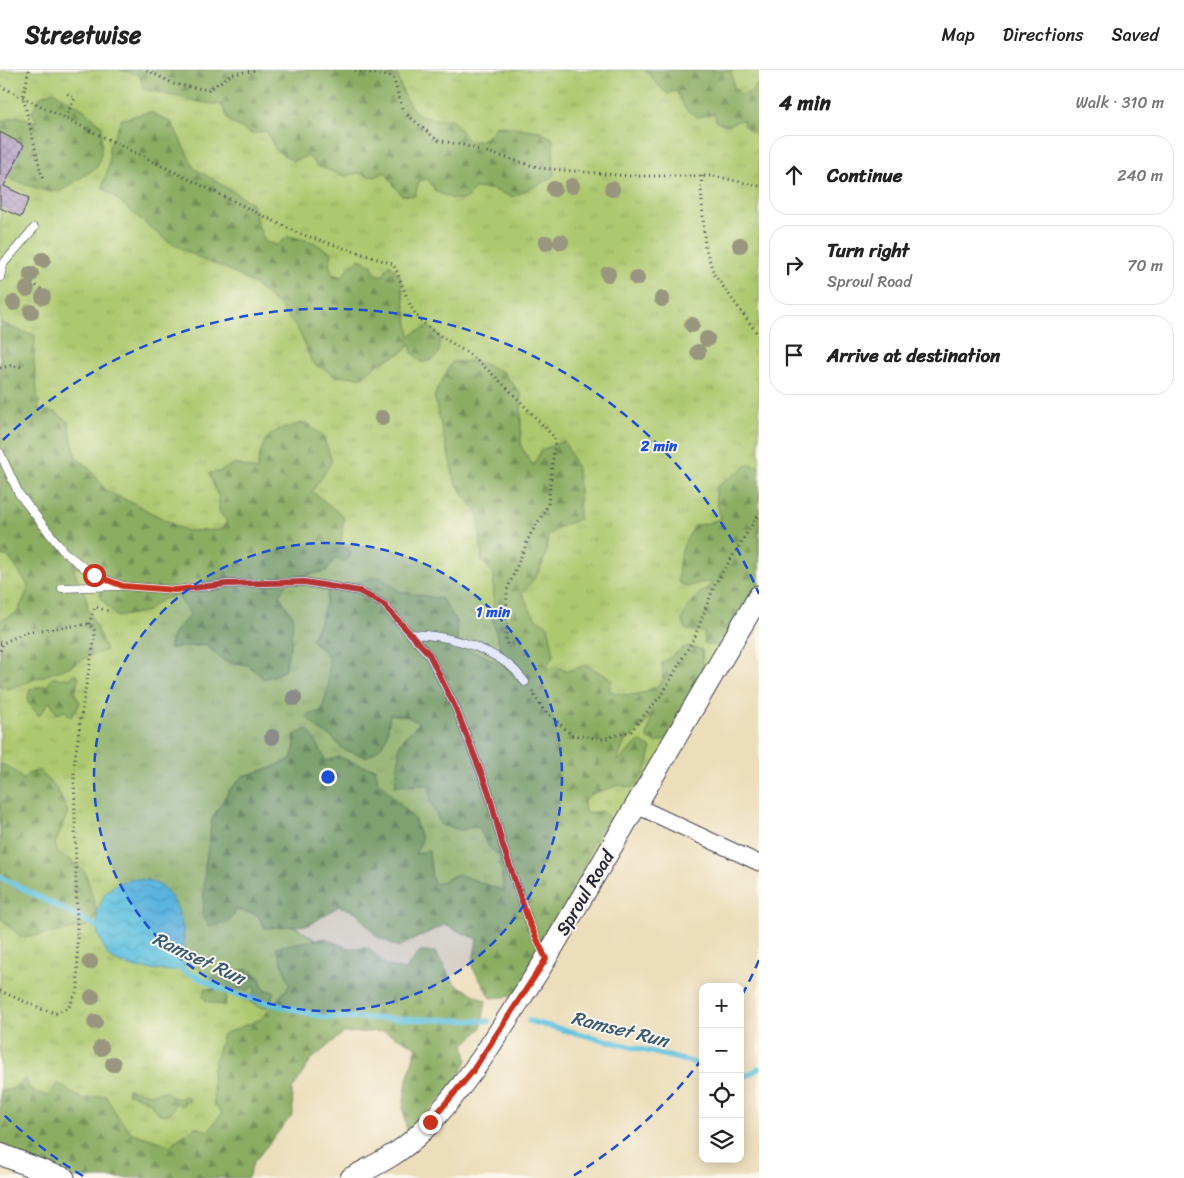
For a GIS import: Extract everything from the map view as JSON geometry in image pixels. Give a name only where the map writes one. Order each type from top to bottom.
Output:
[{"type":"main road","name":"Sproul Road","points":[[351,1178],[384,1161],[415,1138],[477,1065],[546,959],[759,596]]},
{"type":"main road","points":[[0,1154],[55,1177]]},
{"type":"street","points":[[637,806],[759,862]]},
{"type":"lane","points":[[0,277],[3,264],[34,228]]},
{"type":"lane","points":[[0,453],[3,464],[19,494],[64,552],[94,575],[123,586]]},
{"type":"lane","points":[[62,588],[123,586],[175,590],[227,584],[304,582],[359,591],[383,604],[429,654],[456,709],[489,793],[502,843],[529,922],[546,959]]},
{"type":"lane","points":[[410,634],[424,634],[459,640],[480,648],[510,666],[526,682]]},
{"type":"path","points":[[29,70],[23,97],[44,181]]},
{"type":"path","points":[[148,70],[174,84],[208,90],[232,74],[258,70]]},
{"type":"path","points":[[354,70],[392,77],[403,111],[437,140],[468,146],[540,168],[629,176],[714,176],[759,186]]},
{"type":"path","points":[[0,86],[298,233],[393,264],[400,276],[408,302],[428,327],[470,356],[521,402],[555,438],[548,505],[530,535],[507,590],[506,642],[510,650]]},
{"type":"path","points":[[65,118],[75,98],[66,93]]},
{"type":"path","points":[[702,176],[705,246],[714,274],[759,336]]},
{"type":"path","points":[[24,277],[49,295]]},
{"type":"path","points":[[0,368],[10,366],[24,367]]},
{"type":"path","points":[[526,682],[543,709],[572,735],[603,740],[631,731],[663,693],[695,636],[715,584],[759,514]]},
{"type":"path","points":[[89,624],[95,607],[108,611]]},
{"type":"path","points":[[0,651],[1,643],[26,632],[89,624]]},
{"type":"path","points":[[0,991],[56,1013],[69,1006],[78,989],[74,765],[86,682],[95,637],[94,629],[89,624]]},
{"type":"green space","points":[[0,70],[759,70],[759,605],[546,959],[333,848],[286,921],[362,969],[227,1178],[0,1154]]},
{"type":"green space","points":[[119,70],[395,70],[406,98],[415,111],[430,119],[451,119],[469,142],[485,138],[496,125],[540,131],[553,139],[554,175],[546,181],[512,197],[492,189],[476,188],[464,200],[451,198],[436,192],[428,179],[419,181],[415,196],[401,195],[385,172],[375,177],[358,173],[345,176],[317,166],[308,156],[293,161],[276,150],[266,131],[252,134],[229,121],[222,105],[199,102],[144,89],[139,75]]},
{"type":"green space","points":[[645,70],[731,70],[734,87],[741,95],[750,92],[756,85],[759,85],[759,133],[755,134],[743,125],[744,120],[724,124],[716,121],[714,113],[698,117],[693,115],[684,107],[677,92],[668,94]]},
{"type":"green space","points":[[53,91],[83,109],[102,126],[101,154],[97,167],[61,191],[46,191],[12,180],[0,164],[1,122],[16,116],[37,122],[32,112],[40,97]]},
{"type":"green space","points":[[151,112],[172,123],[194,168],[252,203],[265,242],[277,245],[289,236],[313,242],[332,253],[329,264],[332,274],[342,277],[350,266],[359,259],[372,265],[375,273],[382,276],[390,264],[400,276],[410,336],[428,327],[439,335],[440,345],[436,357],[421,362],[412,353],[410,343],[403,352],[380,363],[361,377],[336,376],[312,363],[299,331],[280,307],[254,284],[225,268],[203,260],[163,238],[102,187],[109,166],[109,147],[122,119]]},
{"type":"green space","points":[[0,322],[35,335],[34,362],[39,410],[55,412],[68,421],[76,457],[90,469],[106,491],[186,531],[220,530],[227,522],[219,511],[219,499],[209,473],[218,472],[236,464],[257,470],[266,440],[272,433],[286,427],[306,423],[323,436],[332,460],[312,491],[344,517],[340,549],[343,547],[348,548],[351,553],[344,562],[339,561],[336,557],[326,571],[292,578],[279,595],[293,617],[291,643],[284,671],[264,679],[248,665],[224,661],[207,645],[169,648],[177,629],[191,615],[178,596],[166,598],[156,603],[148,611],[117,617],[100,597],[103,569],[73,568],[87,600],[88,610],[106,650],[87,657],[69,667],[8,689],[0,686],[0,620],[17,613],[29,587],[9,557],[0,555]]},
{"type":"green space","points":[[476,361],[503,372],[521,394],[521,446],[533,466],[541,450],[564,441],[576,465],[579,485],[579,519],[562,526],[548,535],[546,553],[541,567],[522,593],[534,617],[548,626],[554,654],[546,669],[555,666],[566,671],[586,665],[612,679],[609,690],[630,695],[650,690],[663,681],[662,663],[686,646],[702,650],[703,665],[698,686],[670,737],[656,743],[647,737],[652,714],[643,726],[624,743],[617,762],[639,741],[651,748],[646,770],[637,783],[632,788],[620,785],[591,794],[584,801],[585,813],[603,811],[610,819],[592,843],[577,888],[545,939],[529,979],[513,996],[491,998],[472,967],[477,939],[444,925],[398,947],[376,936],[356,912],[339,906],[309,925],[265,928],[257,914],[236,910],[228,923],[210,926],[203,919],[205,867],[212,819],[228,792],[243,776],[271,768],[291,759],[295,746],[294,735],[307,729],[326,761],[339,757],[366,767],[375,768],[378,781],[414,819],[422,840],[415,854],[429,851],[432,879],[436,884],[458,874],[504,891],[499,855],[487,844],[480,828],[471,827],[461,830],[441,825],[430,800],[430,785],[395,786],[399,746],[419,723],[408,717],[390,714],[385,740],[379,749],[366,757],[342,749],[333,738],[317,728],[306,716],[322,710],[328,687],[329,657],[311,639],[322,616],[328,590],[376,577],[381,577],[399,591],[442,599],[456,621],[458,647],[481,654],[507,668],[493,623],[494,573],[482,562],[479,516],[455,482],[434,396],[452,362]]},
{"type":"green space","points":[[750,464],[759,467],[759,609],[723,647],[704,643],[704,632],[686,630],[682,621],[684,614],[694,599],[712,582],[687,587],[678,582],[680,558],[684,545],[696,525],[709,523],[721,518],[716,500],[716,487]]},
{"type":"green space","points":[[74,674],[79,677],[75,693],[80,703],[71,717],[65,711],[57,714],[50,701],[39,716],[27,701],[30,689],[48,685],[52,678],[70,679]]},
{"type":"green space","points":[[0,764],[13,770],[22,780],[28,774],[39,770],[58,791],[68,812],[55,844],[58,854],[68,858],[85,872],[97,912],[92,924],[60,932],[21,937],[2,920],[0,914]]},
{"type":"green space","points":[[325,938],[347,948],[369,948],[387,966],[405,970],[419,952],[435,952],[455,984],[486,1001],[481,1029],[464,1044],[467,1060],[455,1084],[407,1132],[403,1108],[407,1079],[417,1047],[384,1031],[343,1033],[311,1060],[292,1090],[293,1114],[253,1163],[248,1178],[70,1178],[0,1154],[0,1091],[12,1089],[26,1078],[30,1090],[48,1096],[57,1083],[82,1099],[106,1095],[117,1116],[132,1133],[170,1145],[195,1127],[208,1131],[222,1113],[214,1104],[212,1071],[223,1034],[261,1019],[290,985],[276,947]]},
{"type":"green space","points":[[248,969],[260,978],[263,989],[274,992],[268,1007],[260,1007],[249,1001],[255,991],[254,985],[248,990],[227,988],[225,1006],[206,1001],[203,996],[205,989],[216,989],[216,986],[210,979],[214,976],[219,979],[229,978],[235,983],[240,981],[238,973],[241,970]]},
{"type":"green space","points":[[128,1089],[151,1094],[165,1091],[177,1098],[185,1096],[189,1098],[189,1101],[183,1101],[184,1105],[182,1106],[176,1102],[169,1113],[162,1115],[153,1108],[151,1103],[134,1095],[127,1094]]},
{"type":"water","points":[[131,879],[147,880],[159,885],[175,903],[183,929],[184,967],[171,971],[137,968],[109,957],[98,935],[97,912],[105,893],[116,884]]},
{"type":"building","points":[[0,132],[24,145],[4,186],[29,198],[21,217],[0,208]]},
{"type":"waterway","name":"Ramset Run","points":[[0,877],[104,930]]},
{"type":"waterway","name":"Ramset Run","points":[[173,965],[230,993],[323,1017],[489,1021]]},
{"type":"waterway","name":"Ramset Run","points":[[529,1021],[699,1064]]},
{"type":"waterway","name":"Ramset Run","points":[[744,1076],[759,1068]]},
{"type":"route","points":[[94,575],[123,586],[175,590],[227,584],[304,582],[359,591],[383,604],[429,654],[456,709],[489,793],[502,843],[529,922],[546,959],[482,1058],[430,1122]]}]
